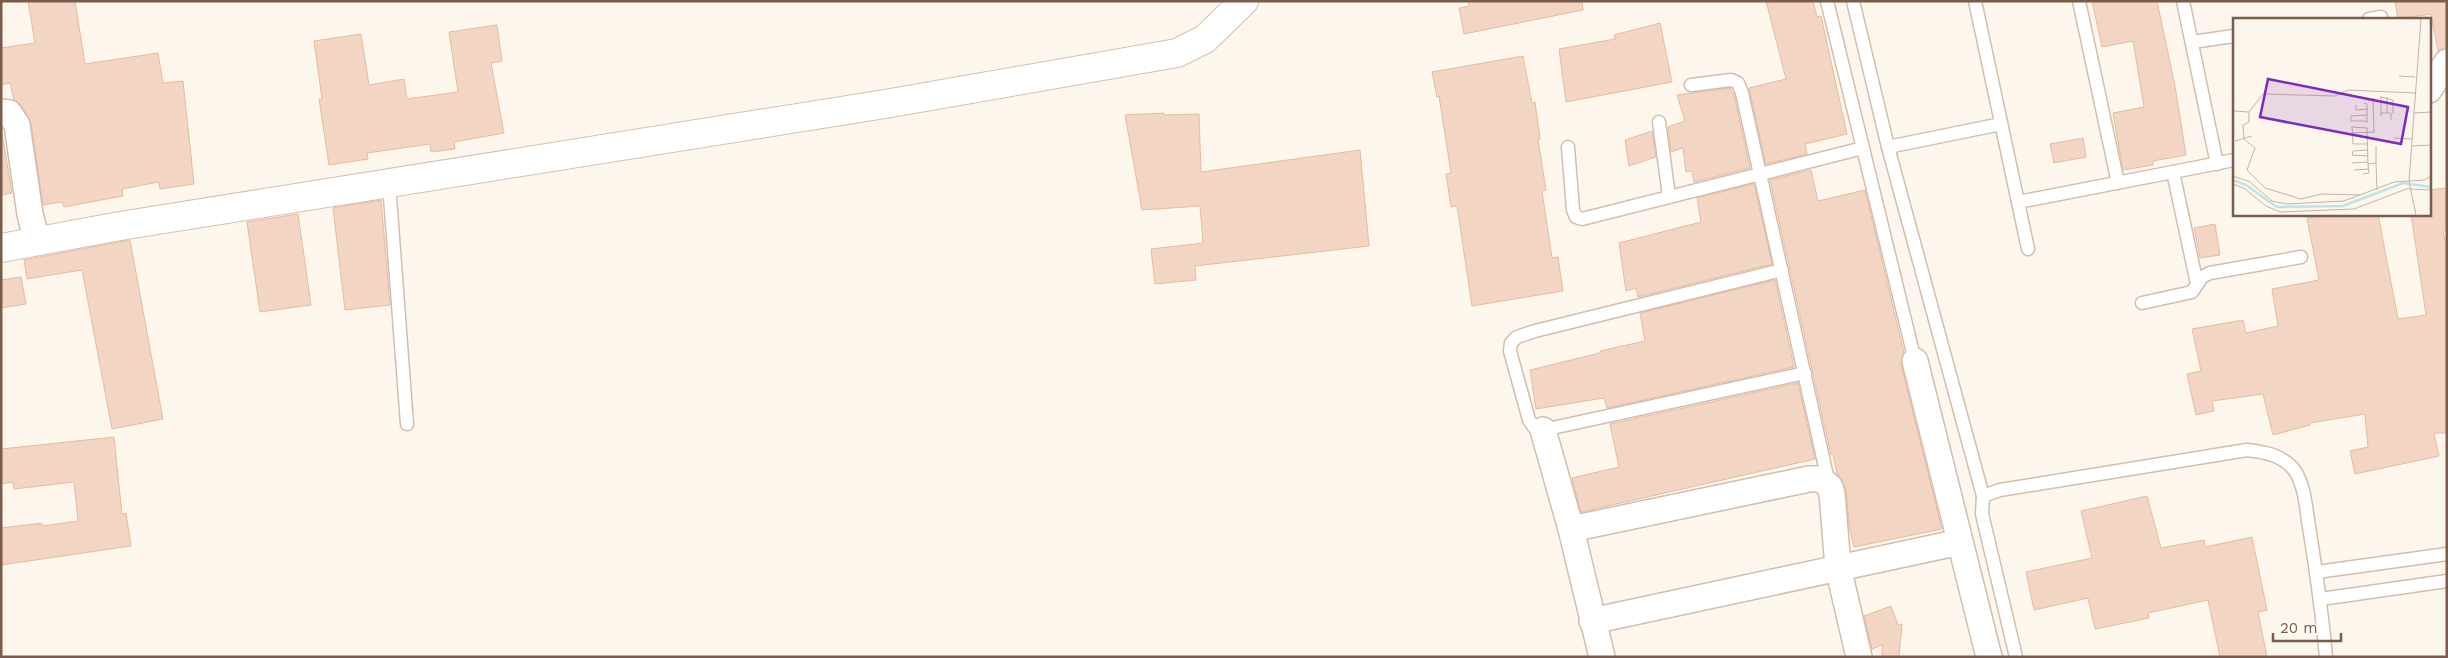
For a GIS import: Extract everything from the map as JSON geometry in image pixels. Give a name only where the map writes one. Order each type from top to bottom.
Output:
[{"type":"street","points":[[1,248],[120,226],[885,104],[1178,53],[1205,39],[1244,1]]},
{"type":"street","points":[[2430,88],[2447,62]]},
{"type":"street","points":[[1,112],[9,114],[17,125],[30,214],[37,242]]},
{"type":"street","points":[[1915,361],[1989,657]]},
{"type":"street","points":[[1543,430],[1571,529],[1602,657]]},
{"type":"street","points":[[1571,529],[1809,479],[1821,479],[1830,487],[1834,511],[1838,567],[1859,657]]},
{"type":"street","points":[[1592,621],[1960,542]]},
{"type":"lane","points":[[1827,1],[1915,361]]},
{"type":"lane","points":[[1853,1],[1888,147],[1983,496],[1982,514],[2016,657]]},
{"type":"lane","points":[[1974,1],[2028,250]]},
{"type":"lane","points":[[2079,1],[2118,183]]},
{"type":"lane","points":[[2183,1],[2217,164]]},
{"type":"lane","points":[[2192,42],[2233,36]]},
{"type":"lane","points":[[1691,85],[1731,80],[1738,83],[1830,487]]},
{"type":"lane","points":[[1659,122],[1669,196]]},
{"type":"lane","points":[[1888,147],[2001,124]]},
{"type":"lane","points":[[1568,147],[1573,210],[1576,218],[1582,219],[1863,148]]},
{"type":"lane","points":[[2018,202],[2233,160]]},
{"type":"lane","points":[[2172,172],[2197,284]]},
{"type":"lane","points":[[389,184],[407,424]]},
{"type":"lane","points":[[2142,303],[2192,292],[2202,276],[2210,273],[2301,257]]},
{"type":"lane","points":[[1782,270],[1534,330],[1517,337],[1511,343],[1510,351],[1529,420],[1536,430],[1804,373]]},
{"type":"lane","points":[[1983,496],[2000,490],[2237,451],[2267,452],[2282,459],[2295,471],[2304,493],[2321,599],[2326,657]]},
{"type":"lane","points":[[2317,572],[2447,554]]},
{"type":"lane","points":[[2321,599],[2447,581]]},
{"type":"building","points":[[28,1],[75,1],[85,64],[158,53],[163,83],[183,81],[194,184],[160,189],[159,182],[122,189],[123,196],[64,207],[62,202],[43,205],[31,123],[21,105],[14,100],[10,83],[1,85],[1,48],[35,43]]},
{"type":"building","points":[[1468,1],[1582,1],[1583,10],[1464,34],[1459,8],[1469,6]]},
{"type":"building","points":[[1766,1],[1813,1],[1817,17],[1821,16],[1847,134],[1805,144],[1807,154],[1766,164],[1749,88],[1786,79]]},
{"type":"building","points":[[2092,1],[2157,1],[2175,86],[2186,155],[2153,161],[2153,165],[2123,170],[2113,113],[2144,107],[2133,41],[2102,47]]},
{"type":"building","points":[[2395,1],[2447,1],[2447,48],[2438,51],[2431,14],[2398,18]]},
{"type":"building","points":[[1660,23],[1672,82],[1566,102],[1559,49],[1615,39],[1614,35]]},
{"type":"building","points":[[497,25],[502,61],[491,63],[504,133],[454,142],[455,149],[431,152],[430,144],[367,153],[368,159],[329,165],[319,99],[322,99],[314,41],[361,34],[369,85],[404,79],[407,99],[458,92],[449,32]]},
{"type":"building","points":[[1523,56],[1532,103],[1535,102],[1540,139],[1538,139],[1546,190],[1542,191],[1552,258],[1558,257],[1563,291],[1472,306],[1457,206],[1451,207],[1446,174],[1451,173],[1439,96],[1437,97],[1432,72]]},
{"type":"building","points":[[1730,88],[1734,95],[1750,168],[1694,182],[1692,171],[1686,172],[1683,148],[1671,152],[1668,127],[1685,121],[1677,95]]},
{"type":"building","points":[[1164,113],[1164,115],[1199,114],[1201,172],[1360,150],[1369,246],[1195,266],[1196,280],[1155,284],[1151,249],[1203,243],[1200,206],[1142,210],[1125,115]]},
{"type":"building","points":[[1,127],[12,193],[1,195]]},
{"type":"building","points":[[1652,131],[1656,157],[1629,166],[1625,140]]},
{"type":"building","points":[[2083,138],[2086,157],[2054,163],[2050,144]]},
{"type":"building","points":[[1811,170],[1818,201],[1865,190],[1904,353],[1901,364],[1942,529],[1854,547],[1849,525],[1846,490],[1837,474],[1833,454],[1831,455],[1770,180]]},
{"type":"building","points":[[1754,184],[1772,264],[1638,297],[1636,288],[1626,291],[1619,243],[1701,222],[1697,198]]},
{"type":"building","points":[[2447,188],[2447,230],[2443,231],[2447,250],[2447,433],[2434,433],[2439,456],[2355,474],[2350,451],[2368,447],[2365,414],[2310,423],[2310,425],[2273,435],[2263,394],[2212,401],[2214,411],[2196,415],[2187,374],[2201,371],[2192,329],[2243,320],[2246,333],[2278,326],[2272,289],[2319,280],[2307,218],[2324,215],[2378,215],[2398,319],[2426,315],[2411,215],[2430,215],[2430,190]]},
{"type":"building","points":[[381,200],[390,305],[345,310],[333,208]]},
{"type":"building","points":[[298,214],[311,305],[260,312],[247,222]]},
{"type":"building","points":[[2215,224],[2220,255],[2200,258],[2194,228]]},
{"type":"building","points":[[130,240],[163,419],[112,429],[82,270],[27,279],[24,260]]},
{"type":"building","points":[[21,277],[26,304],[1,308],[1,280]]},
{"type":"building","points":[[1775,280],[1794,367],[1607,408],[1604,398],[1536,409],[1530,370],[1645,341],[1640,313]]},
{"type":"building","points":[[1798,383],[1815,459],[1581,512],[1572,478],[1619,467],[1610,424]]},
{"type":"building","points":[[114,437],[122,514],[126,513],[131,546],[1,565],[1,528],[42,523],[42,526],[78,521],[74,482],[14,489],[13,482],[1,484],[1,449]]},
{"type":"building","points":[[2147,496],[2161,548],[2204,540],[2205,547],[2252,537],[2267,610],[2258,612],[2267,657],[2220,657],[2208,600],[2148,613],[2149,618],[2095,629],[2088,598],[2034,610],[2026,572],[2092,558],[2081,511]]},
{"type":"building","points":[[1891,606],[1898,625],[1902,624],[1899,657],[1882,657],[1882,645],[1872,649],[1864,616]]}]
